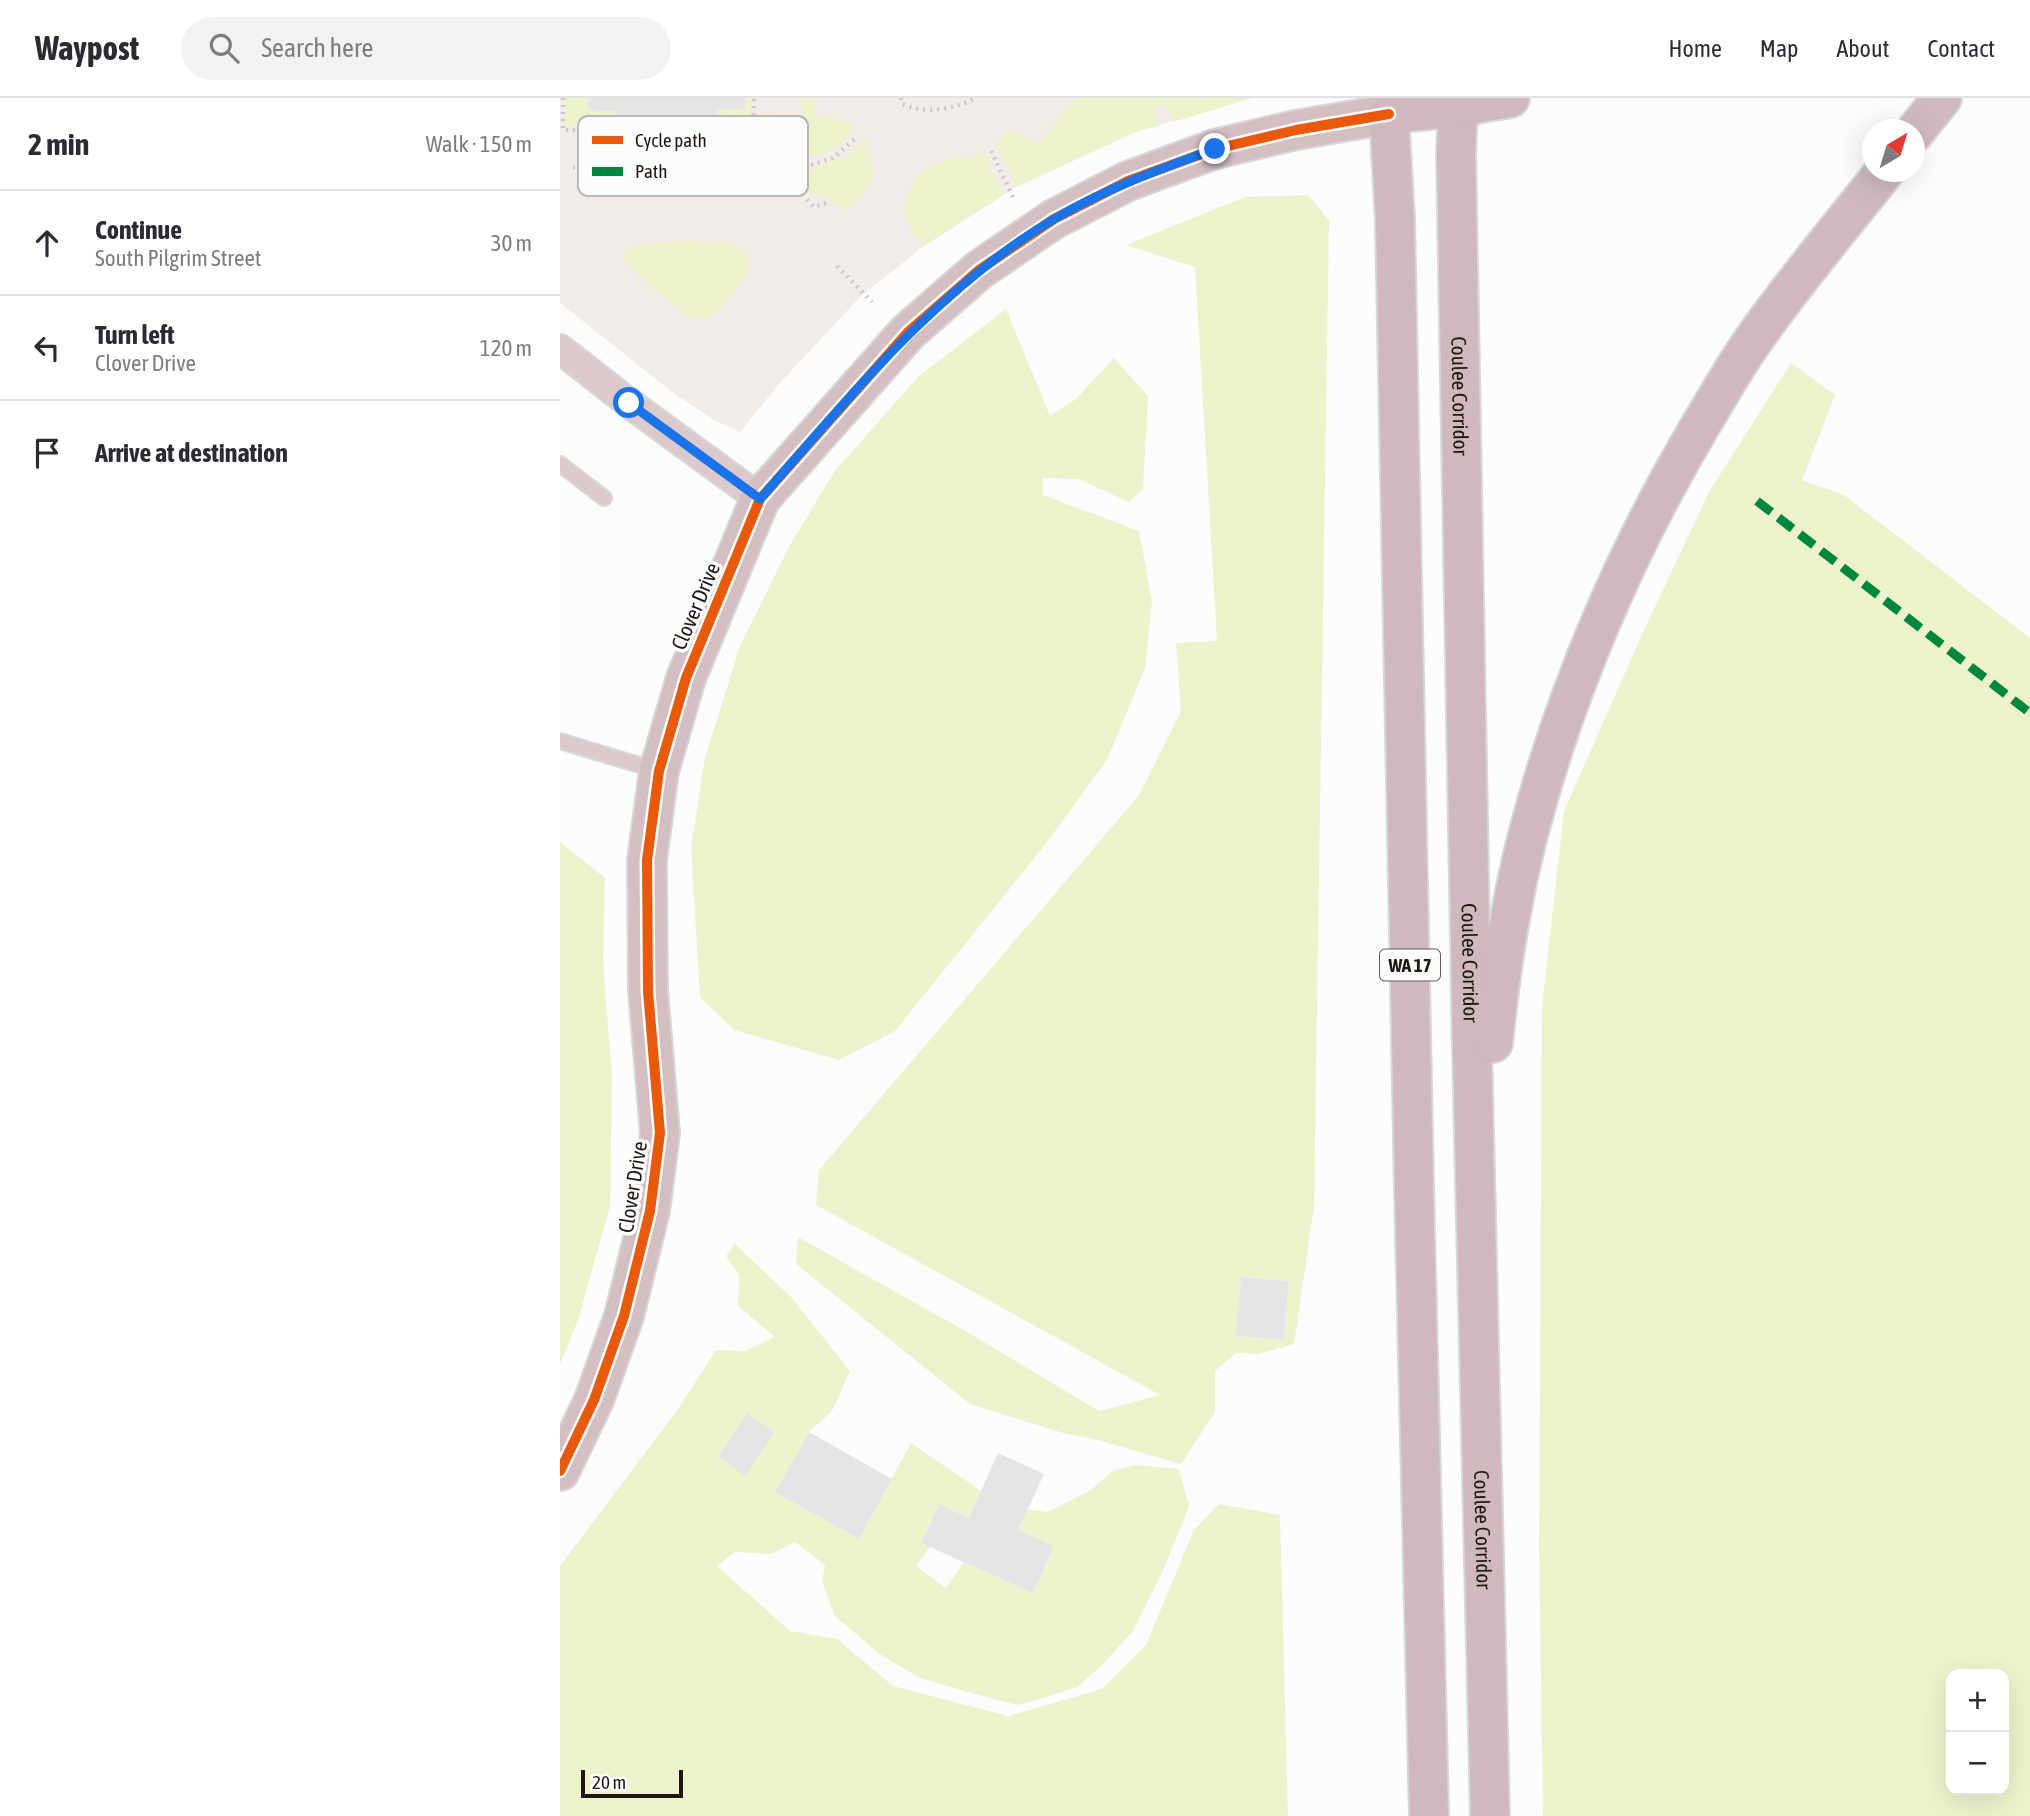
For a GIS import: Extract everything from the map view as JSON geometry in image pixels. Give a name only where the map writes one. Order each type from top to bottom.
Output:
[{"type":"highway","points":[[1389,114],[1458,107],[1510,98]]},
{"type":"highway","points":[[1925,119],[1942,98]]},
{"type":"highway","name":"Coulee Corridor","points":[[1458,107],[1456,152],[1462,549],[1490,1816]]},
{"type":"highway","name":"WA 17","points":[[1389,114],[1396,234],[1413,1188],[1429,1816]]},
{"type":"highway","points":[[1477,1171],[1500,977],[1517,883],[1536,804],[1588,656],[1651,511],[1715,401],[1751,343],[1812,260],[1876,182]]},
{"type":"street","name":"Clover Drive","points":[[560,1471],[594,1400],[624,1316],[650,1211],[660,1133],[648,991],[647,860],[659,771],[685,678],[760,499],[908,332],[979,270],[1054,219],[1128,181],[1215,149],[1296,130],[1389,114]]},
{"type":"street","points":[[560,349],[760,499]]},
{"type":"lane","points":[[560,464],[604,498]]},
{"type":"lane","points":[[560,741],[659,771]]},
{"type":"path","points":[[563,98],[563,130],[578,130]]},
{"type":"path","points":[[754,98],[754,116]]},
{"type":"path","points":[[901,98],[902,104],[917,110],[962,106],[975,98]]},
{"type":"path","points":[[808,166],[833,158],[857,137]]},
{"type":"path","points":[[991,150],[1014,199]]},
{"type":"path","points":[[573,167],[578,167]]},
{"type":"path","points":[[804,196],[814,207],[826,203]]},
{"type":"path","points":[[837,266],[872,302]]},
{"type":"shaded area","points":[[560,98],[1252,98],[1138,131],[1016,187],[924,246],[861,296],[778,385],[740,432],[714,420],[676,395],[560,303]]},
{"type":"green space","points":[[565,98],[588,98],[588,110],[617,111],[617,116],[578,116],[578,126],[565,125]]},
{"type":"green space","points":[[746,98],[751,98],[750,116],[717,116],[717,109],[745,110]]},
{"type":"green space","points":[[802,98],[816,98],[816,116],[854,123],[845,140],[834,149],[808,158],[808,116],[802,116]]},
{"type":"green space","points":[[1075,98],[1252,98],[1173,122],[1164,105],[1154,109],[1159,126],[1138,131],[1016,187],[995,142],[1013,130],[1037,145]]},
{"type":"green space","points":[[866,138],[873,170],[869,186],[845,210],[824,197],[809,194],[808,170],[846,156]]},
{"type":"green space","points":[[984,150],[1003,195],[924,246],[907,224],[904,214],[904,204],[912,185],[934,164],[968,158]]},
{"type":"green space","points":[[1308,195],[1329,220],[1314,1206],[1294,1344],[1259,1354],[1236,1353],[1215,1371],[1215,1412],[1181,1464],[1063,1433],[970,1404],[796,1264],[798,1237],[974,1336],[1099,1411],[1160,1395],[816,1205],[819,1170],[1139,795],[1181,711],[1176,643],[1217,641],[1195,267],[1126,245],[1245,197]],"holes":[[[1241,1277],[1289,1281],[1284,1340],[1237,1336]]]},
{"type":"green space","points":[[676,241],[728,242],[745,250],[751,264],[743,282],[714,314],[700,320],[685,315],[629,267],[623,257],[628,247]]},
{"type":"green space","points":[[1006,309],[1050,416],[1076,399],[1114,358],[1148,396],[1143,489],[1129,502],[1078,479],[1042,478],[1043,495],[1139,531],[1152,601],[1145,668],[1107,760],[1044,846],[895,1031],[839,1060],[734,1030],[700,997],[691,847],[705,758],[740,646],[789,547],[834,472],[919,376]]},
{"type":"green space","points":[[1791,363],[1835,395],[1802,480],[1844,495],[2030,638],[2030,1816],[1543,1816],[1539,1548],[1542,1006],[1564,811],[1709,492]]},
{"type":"green space","points":[[560,842],[605,878],[603,961],[612,1077],[610,1206],[578,1320],[560,1364]]},
{"type":"green space","points":[[735,1244],[791,1297],[850,1371],[832,1411],[809,1432],[775,1492],[859,1539],[911,1443],[981,1491],[969,1518],[939,1504],[921,1542],[930,1547],[916,1566],[946,1588],[964,1562],[1033,1593],[1054,1546],[1018,1530],[1027,1509],[1048,1512],[1091,1490],[1114,1470],[1136,1465],[1179,1469],[1189,1507],[1161,1575],[1133,1631],[1100,1667],[1077,1687],[1017,1705],[920,1678],[878,1653],[835,1616],[822,1582],[825,1565],[795,1542],[772,1554],[735,1552],[717,1566],[790,1631],[837,1639],[893,1686],[1008,1716],[1102,1689],[1146,1645],[1194,1530],[1219,1504],[1280,1515],[1288,1816],[560,1816],[560,1566],[678,1409],[716,1350],[745,1351],[775,1337],[738,1306],[739,1275],[726,1256]],"holes":[[[747,1413],[774,1432],[745,1475],[718,1457]]]},
{"type":"building","points":[[588,98],[746,98],[745,110],[717,109],[717,116],[617,116],[617,111],[588,110]]},
{"type":"building","points":[[1241,1277],[1289,1281],[1284,1340],[1236,1336]]},
{"type":"building","points":[[747,1413],[774,1432],[745,1476],[718,1457]]},
{"type":"building","points":[[809,1432],[892,1479],[859,1539],[775,1492]]},
{"type":"building","points":[[998,1453],[1044,1474],[1018,1530],[1054,1546],[1033,1593],[921,1543],[939,1504],[969,1518]]},
{"type":"marked path","points":[[1757,501],[2030,713]]},
{"type":"cycle path","points":[[560,1471],[594,1400],[624,1316],[650,1211],[660,1133],[648,991],[647,860],[659,771],[686,678],[760,499],[908,332],[979,270],[1054,219],[1128,181],[1215,149],[1296,130],[1389,114]]},
{"type":"route","points":[[629,403],[760,499],[908,332],[979,270],[1054,219],[1128,181],[1215,149]]}]
